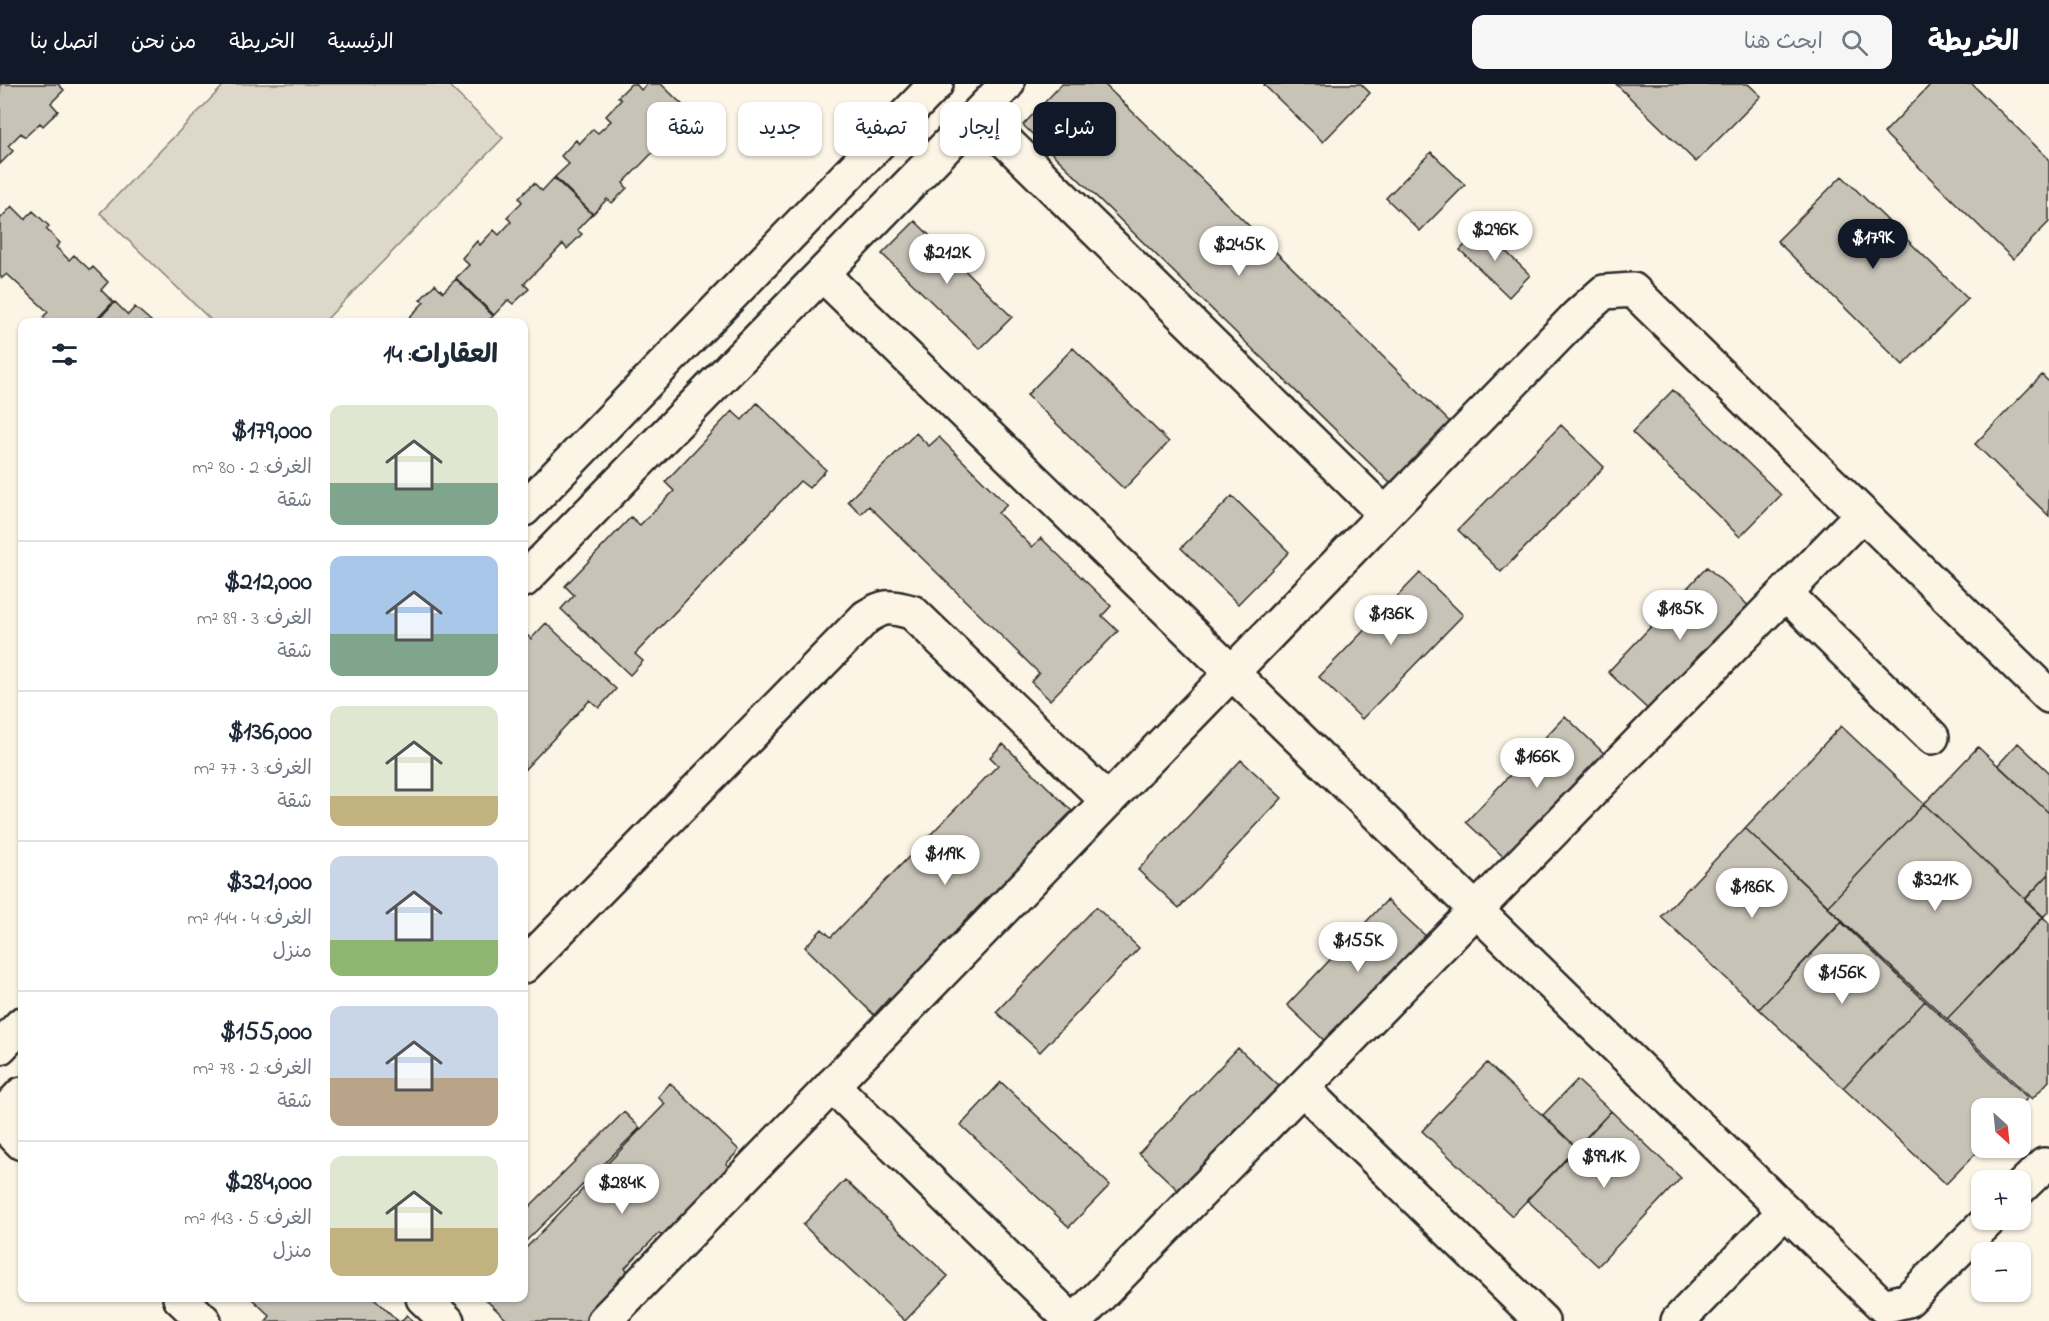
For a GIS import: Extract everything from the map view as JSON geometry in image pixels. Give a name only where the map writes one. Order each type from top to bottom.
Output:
[{"type":"lane","points":[[528,505],[936,84]]},
{"type":"lane","points":[[990,102],[1007,84]]},
{"type":"lane","points":[[528,576],[940,153]]},
{"type":"lane","points":[[1021,156],[1385,514]]},
{"type":"lane","points":[[822,274],[1882,1306],[1912,1310],[1980,1230]]},
{"type":"lane","points":[[604,1321],[1578,315],[1604,292],[1633,290],[2049,696]]},
{"type":"lane","points":[[832,1085],[1074,1321],[1862,514]]},
{"type":"lane","points":[[1785,593],[1932,737]]},
{"type":"lane","points":[[528,962],[867,617],[881,607],[893,607],[912,612],[1108,801]]},
{"type":"lane","points":[[0,1047],[18,1028]]},
{"type":"lane","points":[[1302,1088],[1542,1321]]},
{"type":"lane","points":[[18,1099],[0,1119],[18,1139]]},
{"type":"lane","points":[[2031,1177],[2044,1165],[2049,1166]]},
{"type":"lane","points":[[1678,1321],[1784,1212]]},
{"type":"lane","points":[[184,1302],[204,1321]]},
{"type":"lane","points":[[427,1302],[447,1321]]},
{"type":"shaded area","points":[[225,84],[447,84],[503,138],[328,318],[209,318],[100,213]]},
{"type":"building","points":[[0,84],[58,84],[64,90],[51,103],[58,111],[43,126],[40,123],[25,137],[21,133],[8,146],[13,151],[0,164]]},
{"type":"building","points":[[631,84],[636,84],[641,90],[647,84],[661,84],[680,102],[647,102],[647,156],[649,156],[623,183],[627,188],[612,203],[607,199],[593,214],[555,177],[569,164],[561,156],[576,140],[579,144],[593,129],[598,133],[611,121],[606,116],[621,100],[618,97]]},
{"type":"building","points":[[1062,84],[1104,84],[1453,425],[1393,486],[1055,156],[1116,156],[1116,102],[1045,102]]},
{"type":"building","points":[[1265,84],[1361,84],[1370,93],[1323,142]]},
{"type":"building","points":[[1616,84],[1748,84],[1761,96],[1696,162]]},
{"type":"building","points":[[1931,84],[1972,84],[2049,159],[2049,222],[2013,259],[1884,133]]},
{"type":"building","points":[[1033,114],[1033,135],[1023,125]]},
{"type":"building","points":[[1431,152],[1465,185],[1420,231],[1386,198]]},
{"type":"building","points":[[1842,176],[1968,299],[1903,365],[1777,241]]},
{"type":"building","points":[[554,178],[592,214],[577,230],[582,234],[567,249],[563,244],[524,284],[529,289],[513,304],[508,300],[494,315],[456,278],[469,265],[462,258],[477,241],[480,245],[494,230],[499,235],[511,222],[507,217],[522,202],[519,198],[534,183],[542,191]]},
{"type":"building","points":[[12,206],[25,219],[33,211],[49,226],[46,229],[60,243],[56,247],[69,260],[74,255],[90,270],[93,267],[108,282],[101,290],[113,302],[98,318],[44,318],[48,312],[7,274],[2,278],[0,276],[0,219]]},
{"type":"building","points":[[915,221],[1012,317],[980,349],[882,254]]},
{"type":"building","points":[[1482,228],[1530,275],[1509,297],[1460,250]]},
{"type":"building","points":[[456,279],[493,316],[491,318],[409,318],[424,302],[420,300],[435,284],[443,292]]},
{"type":"building","points":[[115,302],[128,315],[135,307],[147,318],[100,318]]},
{"type":"building","points":[[1073,348],[1169,442],[1124,489],[1027,395]]},
{"type":"building","points":[[2042,375],[2049,382],[2049,516],[1975,444]]},
{"type":"building","points":[[1673,390],[1781,495],[1740,537],[1632,432]]},
{"type":"building","points":[[757,403],[826,470],[809,488],[800,481],[635,654],[643,661],[630,675],[561,609],[574,595],[565,586],[631,517],[640,525],[674,491],[665,482],[732,411],[742,420]]},
{"type":"building","points":[[1561,425],[1604,467],[1501,572],[1458,530]]},
{"type":"building","points":[[916,433],[929,446],[939,437],[1007,505],[998,513],[1032,547],[1041,538],[1111,606],[1102,616],[1118,631],[1050,700],[1031,682],[1039,673],[869,506],[861,514],[848,501]]},
{"type":"building","points":[[1232,496],[1289,552],[1238,604],[1181,548]]},
{"type":"building","points":[[1707,567],[1753,610],[1654,715],[1608,672]]},
{"type":"building","points":[[1420,573],[1463,615],[1362,719],[1319,677]]},
{"type":"building","points":[[546,623],[616,689],[599,708],[590,700],[528,766],[528,636],[531,639]]},
{"type":"building","points":[[1565,716],[1608,757],[1509,862],[1466,822]]},
{"type":"building","points":[[1841,726],[1924,804],[1828,906],[1745,828]]},
{"type":"building","points":[[2018,743],[2049,772],[2049,813],[1998,765]]},
{"type":"building","points":[[1003,744],[1072,811],[1058,825],[1067,834],[1000,903],[991,894],[957,929],[966,937],[898,1007],[889,998],[874,1015],[805,947],[822,929],[831,937],[998,765],[990,757]]},
{"type":"building","points":[[1978,747],[2049,813],[2049,874],[2025,899],[1924,804]]},
{"type":"building","points":[[1241,760],[1282,798],[1179,908],[1138,870]]},
{"type":"building","points":[[1924,804],[2044,917],[1947,1019],[1827,907]]},
{"type":"building","points":[[1745,828],[1843,921],[1759,1009],[1661,917]]},
{"type":"building","points":[[2049,874],[2049,911],[2043,917],[2025,900]]},
{"type":"building","points":[[1387,900],[1430,940],[1330,1046],[1287,1005]]},
{"type":"building","points":[[1096,907],[1139,948],[1040,1052],[996,1012]]},
{"type":"building","points":[[2043,917],[2049,923],[2049,1081],[2032,1099],[1947,1019]]},
{"type":"building","points":[[1841,922],[1925,1001],[1843,1088],[1759,1009]]},
{"type":"building","points":[[1925,1001],[2028,1098],[1971,1098],[1971,1158],[1946,1184],[1843,1088]]},
{"type":"building","points":[[1238,1048],[1281,1088],[1182,1194],[1139,1153]]},
{"type":"building","points":[[1487,1063],[1577,1148],[1512,1216],[1422,1131]]},
{"type":"building","points":[[1577,1080],[1611,1111],[1577,1148],[1543,1115]]},
{"type":"building","points":[[1001,1082],[1110,1185],[1069,1227],[961,1125]]},
{"type":"building","points":[[670,1083],[739,1150],[726,1164],[735,1173],[668,1242],[659,1233],[625,1268],[634,1277],[590,1321],[508,1321],[488,1302],[528,1302],[528,1246],[665,1104],[658,1097]]},
{"type":"building","points":[[1611,1111],[1681,1178],[1598,1266],[1527,1200]]},
{"type":"building","points":[[624,1112],[640,1128],[528,1239],[528,1208]]},
{"type":"building","points":[[845,1180],[948,1276],[905,1321],[803,1225]]},
{"type":"building","points":[[255,1302],[378,1302],[398,1321],[266,1321],[270,1316]]},
{"type":"building","points":[[407,1315],[413,1321],[401,1321]]}]
